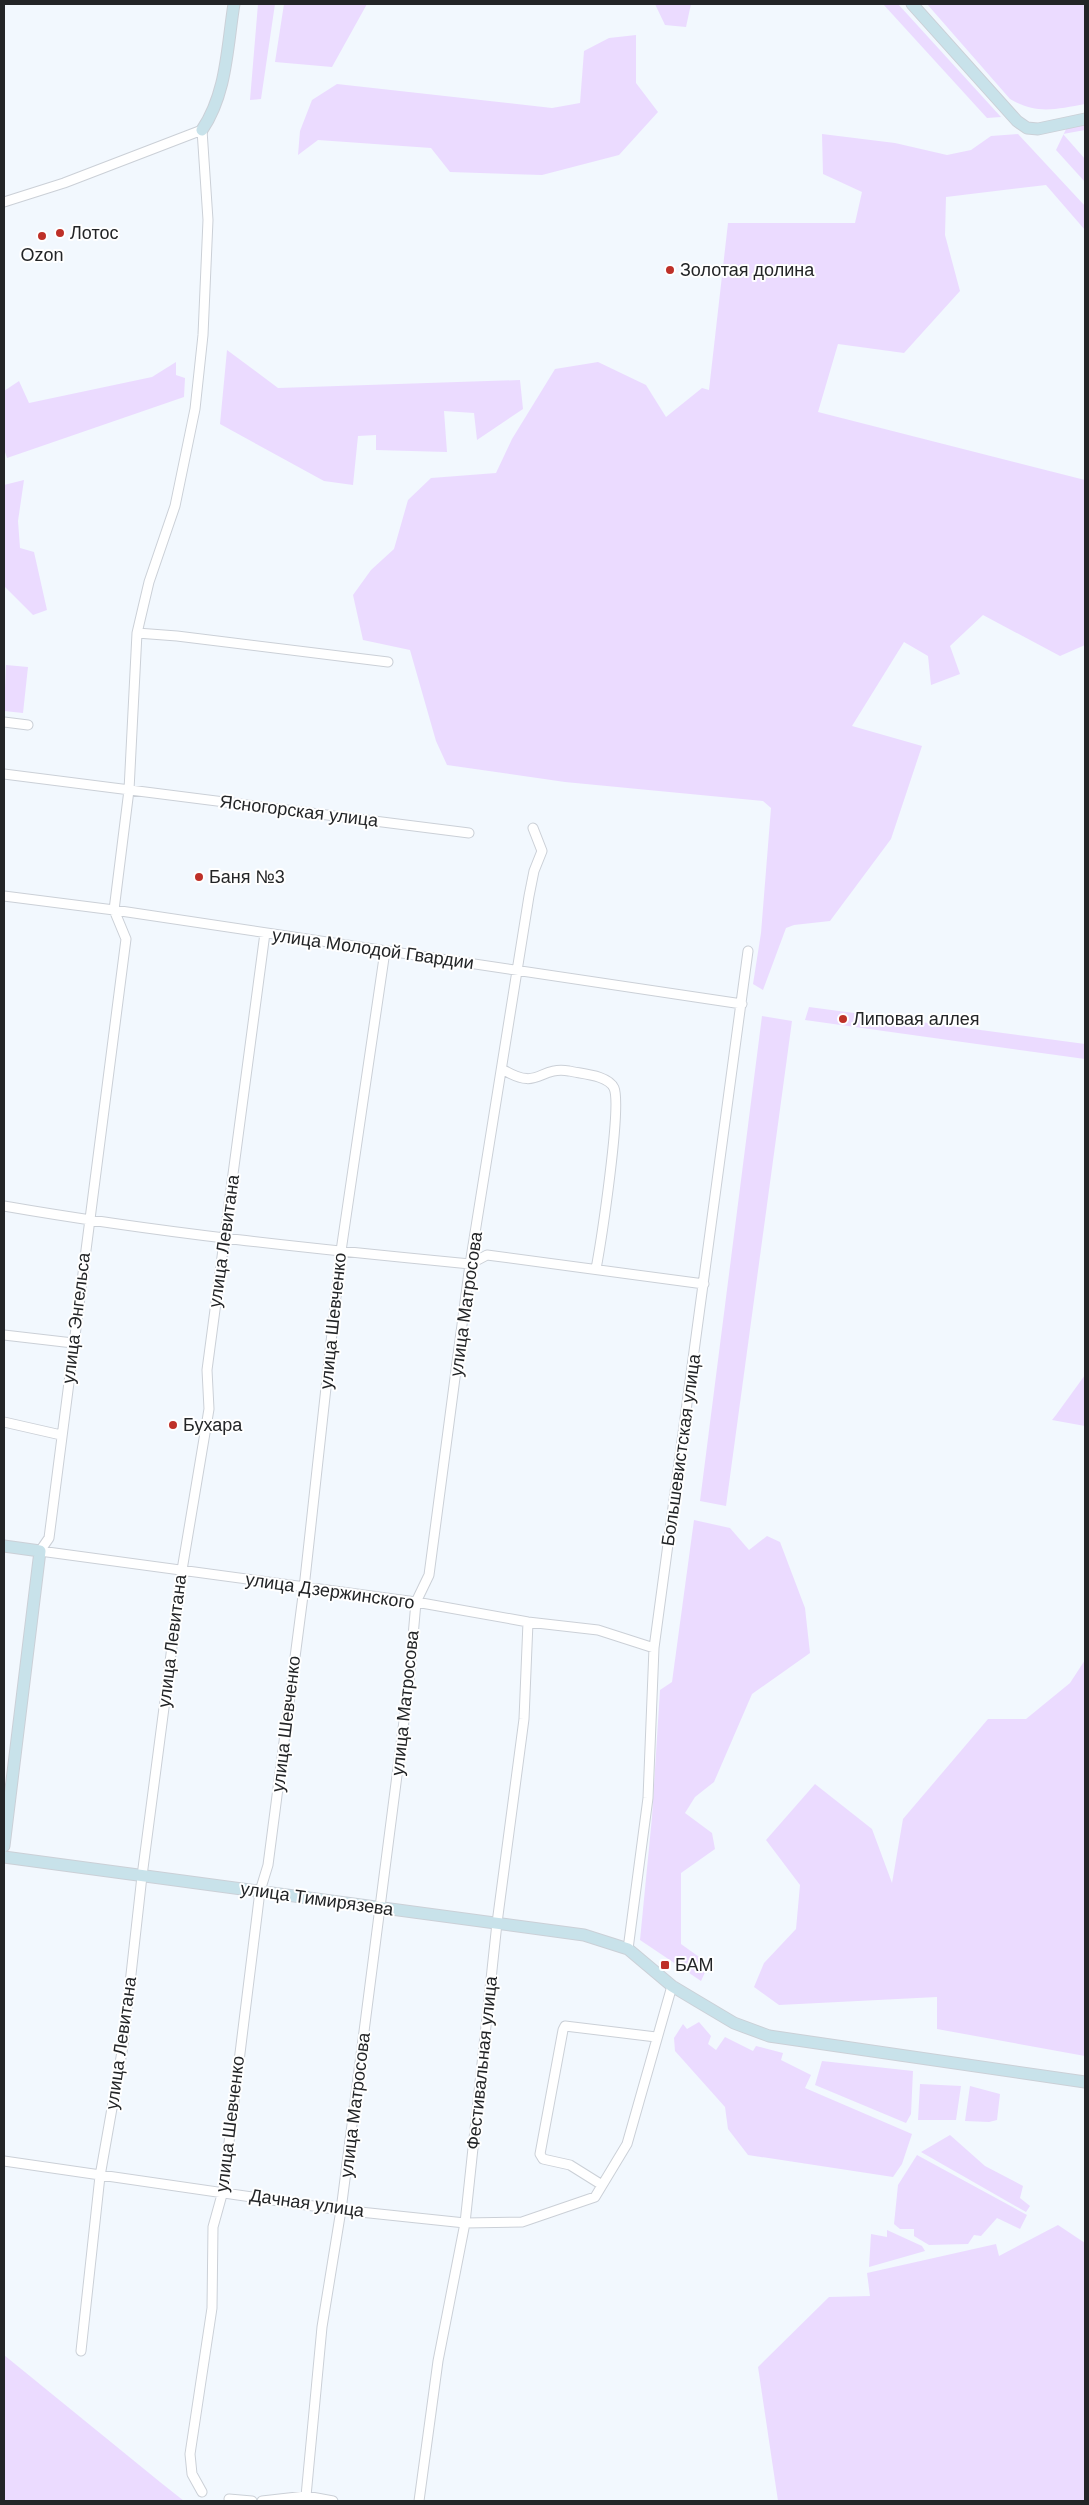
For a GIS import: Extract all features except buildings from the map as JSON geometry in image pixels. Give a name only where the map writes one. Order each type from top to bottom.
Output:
[{"type":"street","points":[[4,202],[64,183],[202,130],[212,115],[219,99],[234,4]]},
{"type":"street","points":[[912,4],[1017,121],[1027,128],[1038,129],[1085,119]]},
{"type":"street","name":"улица Энгельса","points":[[4,1846],[40,1551],[49,1538],[88,1221],[126,939],[114,910],[129,790],[137,633],[149,582],[176,506],[195,409],[203,335],[208,220],[202,130]]},
{"type":"street","points":[[137,633],[177,636],[388,662]]},
{"type":"street","points":[[4,722],[28,725]]},
{"type":"street","name":"Ясногорская улица","points":[[4,774],[469,833]]},
{"type":"street","name":"улица Матросова","points":[[306,2496],[322,2327],[341,2210],[409,1682],[416,1602],[429,1575],[470,1264],[534,871],[542,851],[533,828]]},
{"type":"street","name":"улица Молодой Гвардии","points":[[4,896],[114,910],[742,1004]]},
{"type":"street","name":"улица Левитана","points":[[80,2351],[100,2176],[123,2046],[142,1876],[182,1570],[209,1409],[206,1370],[265,933]]},
{"type":"street","name":"улица Шевченко","points":[[202,2492],[192,2474],[190,2454],[212,2308],[214,2227],[223,2191],[260,1891],[268,1865],[304,1588],[341,1251],[385,951]]},
{"type":"street","name":"Большевистская улица","points":[[628,1949],[648,1798],[654,1648],[748,951]]},
{"type":"street","points":[[502,1069],[522,1079],[535,1080],[547,1072],[564,1070],[605,1080],[614,1088],[616,1100],[605,1217],[596,1269]]},
{"type":"street","points":[[4,1206],[88,1221],[224,1240],[470,1264],[487,1255],[704,1284]]},
{"type":"street","points":[[4,1335],[73,1343]]},
{"type":"street","points":[[4,1422],[62,1435]]},
{"type":"street","name":"улица Дзержинского","points":[[4,1546],[416,1602],[528,1622],[598,1630],[654,1648]]},
{"type":"street","name":"Фестивальная улица","points":[[419,2501],[438,2360],[465,2223],[497,1923],[524,1719],[528,1622]]},
{"type":"street","name":"улица Тимирязева","points":[[4,1857],[584,1935],[628,1949]]},
{"type":"street","points":[[628,1949],[672,1986],[734,2023],[769,2036],[1085,2082]]},
{"type":"street","points":[[656,2037],[565,2026],[540,2154],[543,2159],[570,2164],[602,2185],[627,2144],[672,1986]]},
{"type":"street","name":"Дачная улица","points":[[4,2161],[100,2176],[223,2191],[341,2210],[465,2223],[522,2222],[594,2196],[602,2185]]},
{"type":"street","points":[[262,2501],[306,2496],[333,2501]]},
{"type":"street","points":[[229,2499],[252,2501]]},
{"type":"shaded area","points":[[258,4],[275,4],[261,99],[250,100]]},
{"type":"shaded area","points":[[284,4],[367,4],[332,67],[275,62]]},
{"type":"shaded area","points":[[655,4],[691,4],[686,27],[665,25]]},
{"type":"shaded area","points":[[883,4],[898,4],[1001,117],[987,118]]},
{"type":"shaded area","points":[[927,4],[1085,4],[1085,104],[1056,109],[1038,109],[1010,99]]},
{"type":"shaded area","points":[[636,35],[636,83],[658,112],[619,155],[542,175],[450,172],[431,148],[318,140],[298,155],[300,131],[312,100],[337,84],[552,108],[580,103],[584,51],[609,38]]},
{"type":"shaded area","points":[[1085,122],[1085,130],[1064,134],[1068,125]]},
{"type":"shaded area","points":[[822,134],[895,143],[947,155],[971,150],[991,136],[1018,134],[1085,206],[1085,230],[1046,185],[946,197],[945,235],[960,291],[904,353],[838,344],[818,412],[1085,480],[1085,645],[1060,656],[983,615],[950,646],[960,674],[931,685],[928,656],[904,642],[852,726],[922,746],[891,839],[830,921],[794,925],[786,928],[763,990],[753,984],[761,933],[771,808],[763,801],[565,782],[447,765],[436,741],[410,650],[363,640],[353,595],[371,570],[394,549],[408,500],[431,478],[496,473],[512,439],[555,369],[598,362],[646,385],[666,417],[702,388],[709,390],[728,223],[855,223],[862,192],[823,174]]},
{"type":"shaded area","points":[[1063,134],[1085,159],[1085,182],[1056,150]]},
{"type":"shaded area","points":[[227,350],[278,388],[520,380],[523,409],[477,440],[474,413],[444,411],[447,452],[376,450],[376,435],[358,436],[353,485],[324,481],[220,424]]},
{"type":"shaded area","points":[[176,362],[176,375],[185,378],[184,397],[7,458],[4,449],[4,391],[19,381],[29,403],[152,377]]},
{"type":"shaded area","points":[[24,480],[18,521],[20,548],[34,552],[47,610],[33,615],[4,586],[4,485]]},
{"type":"shaded area","points":[[6,665],[28,667],[23,713],[4,711]]},
{"type":"shaded area","points":[[809,1007],[1085,1044],[1085,1059],[805,1020]]},
{"type":"shaded area","points":[[762,1016],[792,1021],[726,1506],[700,1501]]},
{"type":"shaded area","points":[[1085,1375],[1085,1426],[1052,1420],[1056,1415]]},
{"type":"shaded area","points":[[694,1520],[730,1528],[749,1550],[767,1536],[780,1542],[805,1608],[810,1653],[752,1694],[714,1782],[695,1797],[685,1813],[712,1833],[715,1849],[681,1873],[681,1944],[709,1964],[701,1981],[640,1940],[652,1817],[660,1690],[672,1682]]},
{"type":"shaded area","points":[[1085,1660],[1085,2056],[937,2029],[937,1997],[779,2005],[754,1987],[764,1963],[796,1929],[800,1885],[766,1840],[815,1784],[872,1829],[892,1883],[903,1819],[988,1719],[1026,1719],[1070,1683]]},
{"type":"shaded area","points":[[699,2022],[711,2036],[708,2044],[716,2050],[725,2037],[753,2051],[756,2046],[783,2053],[781,2060],[811,2075],[805,2088],[912,2134],[902,2164],[893,2177],[748,2155],[728,2129],[725,2107],[675,2051],[674,2038],[683,2024],[687,2029]]},
{"type":"shaded area","points":[[822,2061],[913,2071],[911,2114],[906,2123],[815,2085]]},
{"type":"shaded area","points":[[920,2084],[961,2086],[956,2120],[918,2120]]},
{"type":"shaded area","points":[[970,2086],[1000,2094],[997,2120],[989,2122],[965,2121]]},
{"type":"shaded area","points":[[950,2135],[985,2166],[1023,2186],[1020,2198],[1030,2206],[1026,2212],[921,2152]]},
{"type":"shaded area","points":[[917,2155],[1027,2215],[1020,2229],[997,2218],[981,2236],[974,2235],[968,2244],[929,2245],[914,2236],[914,2229],[900,2229],[894,2224],[898,2185]]},
{"type":"shaded area","points":[[1058,2225],[1085,2243],[1085,2501],[778,2501],[758,2367],[829,2297],[870,2296],[867,2273],[996,2244],[999,2256]]},
{"type":"shaded area","points":[[887,2230],[922,2246],[925,2251],[869,2267],[871,2234],[887,2237]]},
{"type":"shaded area","points":[[4,2355],[160,2482],[184,2501],[4,2501]]},
{"type":"place","name":"Лотос","points":[[60,233]]},
{"type":"place","name":"Ozon","points":[[42,236]]},
{"type":"place","name":"Золотая долина","points":[[670,270]]},
{"type":"place","name":"Баня №3","points":[[199,877]]},
{"type":"place","name":"Липовая аллея","points":[[843,1019]]},
{"type":"place","name":"Бухара","points":[[173,1425]]},
{"type":"place","name":"БАМ","points":[[665,1965]]}]
